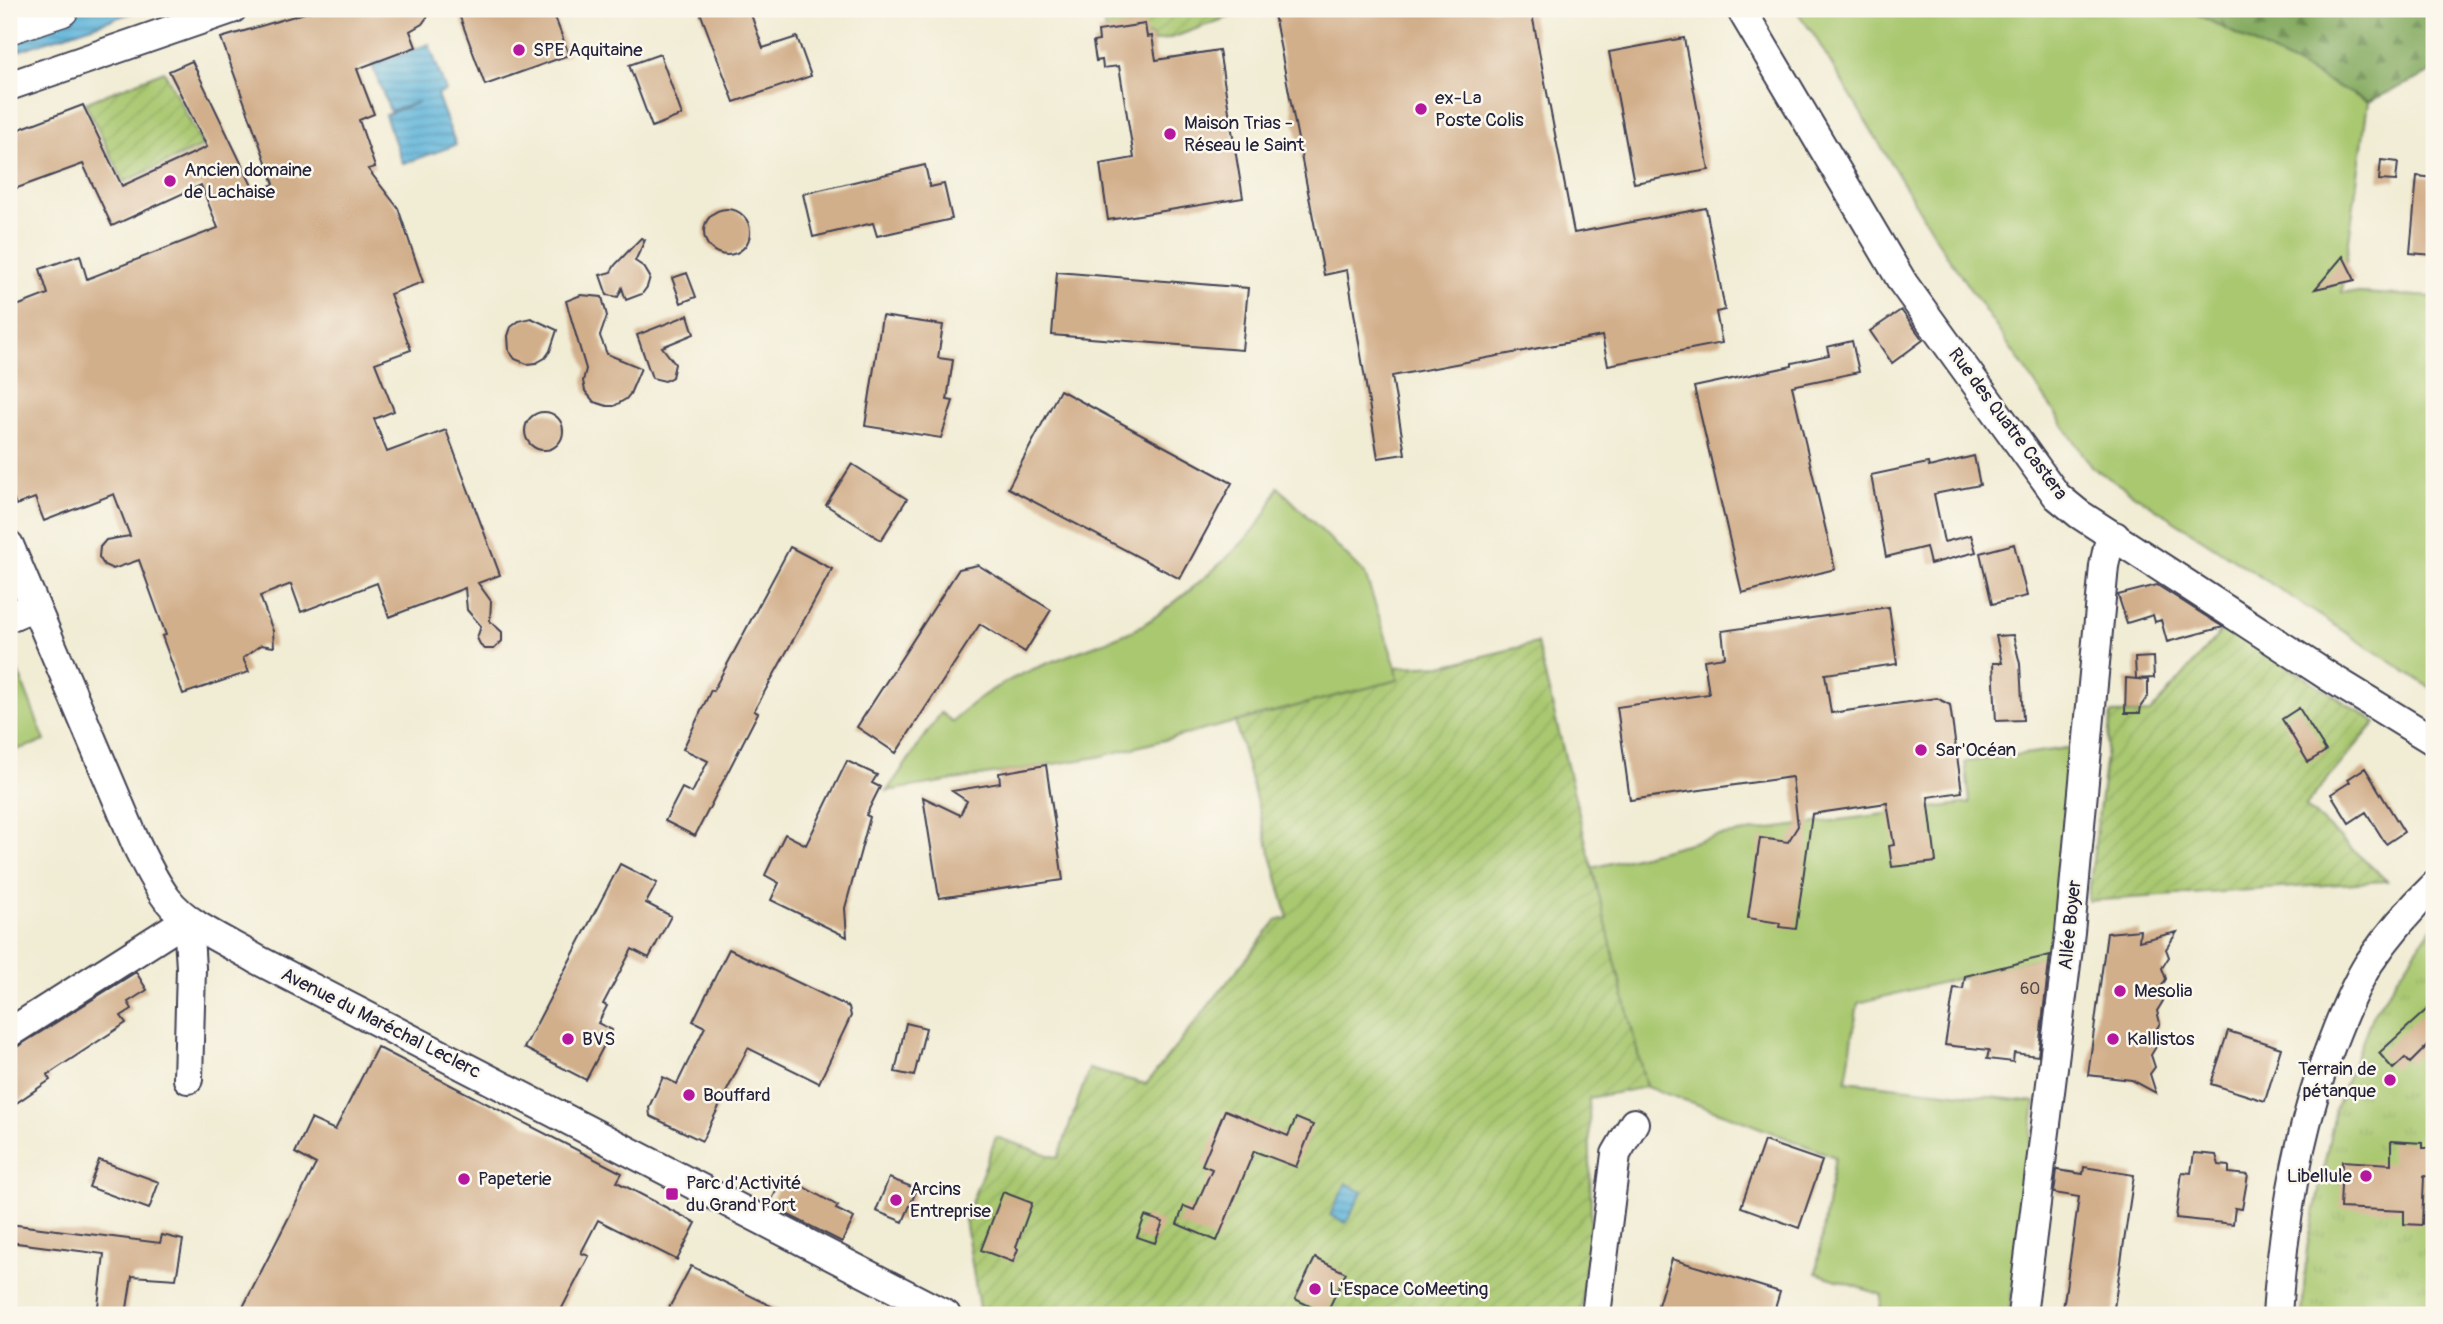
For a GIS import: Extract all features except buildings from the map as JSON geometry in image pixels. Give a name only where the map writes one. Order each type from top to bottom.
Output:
[{"type":"main road","points":[[9,26],[61,9]]},
{"type":"street","points":[[9,86],[232,9]]},
{"type":"street","name":"Rue des Quatre Castera","points":[[1741,9],[1903,283],[2057,496],[2079,514],[2328,676],[2434,741]]},
{"type":"street","name":"Allée Boyer","points":[[2022,1315],[2070,932],[2104,566],[2108,547],[2115,536]]},
{"type":"street","name":"Avenue du Maréchal Leclerc","points":[[9,545],[137,846],[156,883],[169,901],[188,919],[258,960],[946,1315]]},
{"type":"street","points":[[9,617],[35,606]]},
{"type":"street","points":[[2277,1315],[2291,1184],[2304,1126],[2325,1061],[2344,1013],[2368,965],[2396,926],[2434,886]]},
{"type":"street","points":[[9,1033],[188,919],[191,968],[188,1079]]},
{"type":"street","points":[[1596,1315],[1616,1154],[1634,1123]]},
{"type":"green space","points":[[1102,9],[1248,10],[1153,42],[1152,36],[1105,30]]},
{"type":"green space","points":[[1795,9],[2187,9],[2368,102],[2342,292],[2434,297],[2434,690],[2092,467],[1944,251],[1814,35]]},
{"type":"green space","points":[[2187,9],[2434,9],[2434,71],[2368,102]]},
{"type":"green space","points":[[164,71],[203,146],[124,182],[85,103]]},
{"type":"green space","points":[[1278,487],[1365,574],[1399,680],[1098,757],[887,791],[941,713],[953,722],[970,705],[1011,679],[1127,633],[1159,614],[1201,581],[1255,529]]},
{"type":"green space","points":[[2225,627],[2376,722],[2305,806],[2387,881],[2088,901],[2111,714],[2150,713]]},
{"type":"green space","points":[[1537,643],[1646,1087],[1589,1098],[1591,1212],[1581,1315],[980,1315],[965,1219],[996,1137],[1058,1158],[1089,1069],[1146,1084],[1277,920],[1288,918],[1235,722],[1398,680],[1396,667],[1446,665]]},
{"type":"green space","points":[[9,648],[45,741],[9,752]]},
{"type":"green space","points":[[2075,747],[2053,955],[1858,1003],[1846,1081],[2035,1102],[2009,1315],[1879,1315],[1882,1295],[1816,1273],[1835,1157],[1646,1087],[1592,868],[1717,836],[1970,803],[1965,762]]},
{"type":"green space","points":[[2434,924],[2434,1315],[2302,1315],[2307,1248],[2336,1107],[2373,1014]]},
{"type":"water","points":[[9,9],[143,9],[9,54]]},
{"type":"water","points":[[429,44],[446,91],[437,95],[456,145],[403,164],[385,115],[419,102],[390,111],[372,65]]},
{"type":"water","points":[[1346,1183],[1362,1192],[1346,1223],[1330,1215]]},
{"type":"place","name":"SPE Aquitaine","points":[[519,50]]},
{"type":"place","name":"ex-La Poste Colis","points":[[1421,109]]},
{"type":"place","name":"Maison Trias - Réseau le Saint","points":[[1170,134]]},
{"type":"place","name":"Ancien domaine de Lachaise","points":[[170,181]]},
{"type":"place","name":"Sar'Océan","points":[[1921,750]]},
{"type":"place","name":"Mesolia","points":[[2120,991]]},
{"type":"place","name":"BVS","points":[[568,1039]]},
{"type":"place","name":"Kallistos","points":[[2113,1039]]},
{"type":"place","name":"Terrain de pétanque","points":[[2390,1080]]},
{"type":"place","name":"Bouffard","points":[[689,1095]]},
{"type":"place","name":"Libellule","points":[[2366,1176]]},
{"type":"place","name":"Papeterie","points":[[464,1179]]},
{"type":"place","name":"Parc d'Activité du Grand Port","points":[[672,1194]]},
{"type":"place","name":"Arcins Entreprise","points":[[896,1200]]},
{"type":"place","name":"L'Espace CoMeeting","points":[[1315,1289]]}]
